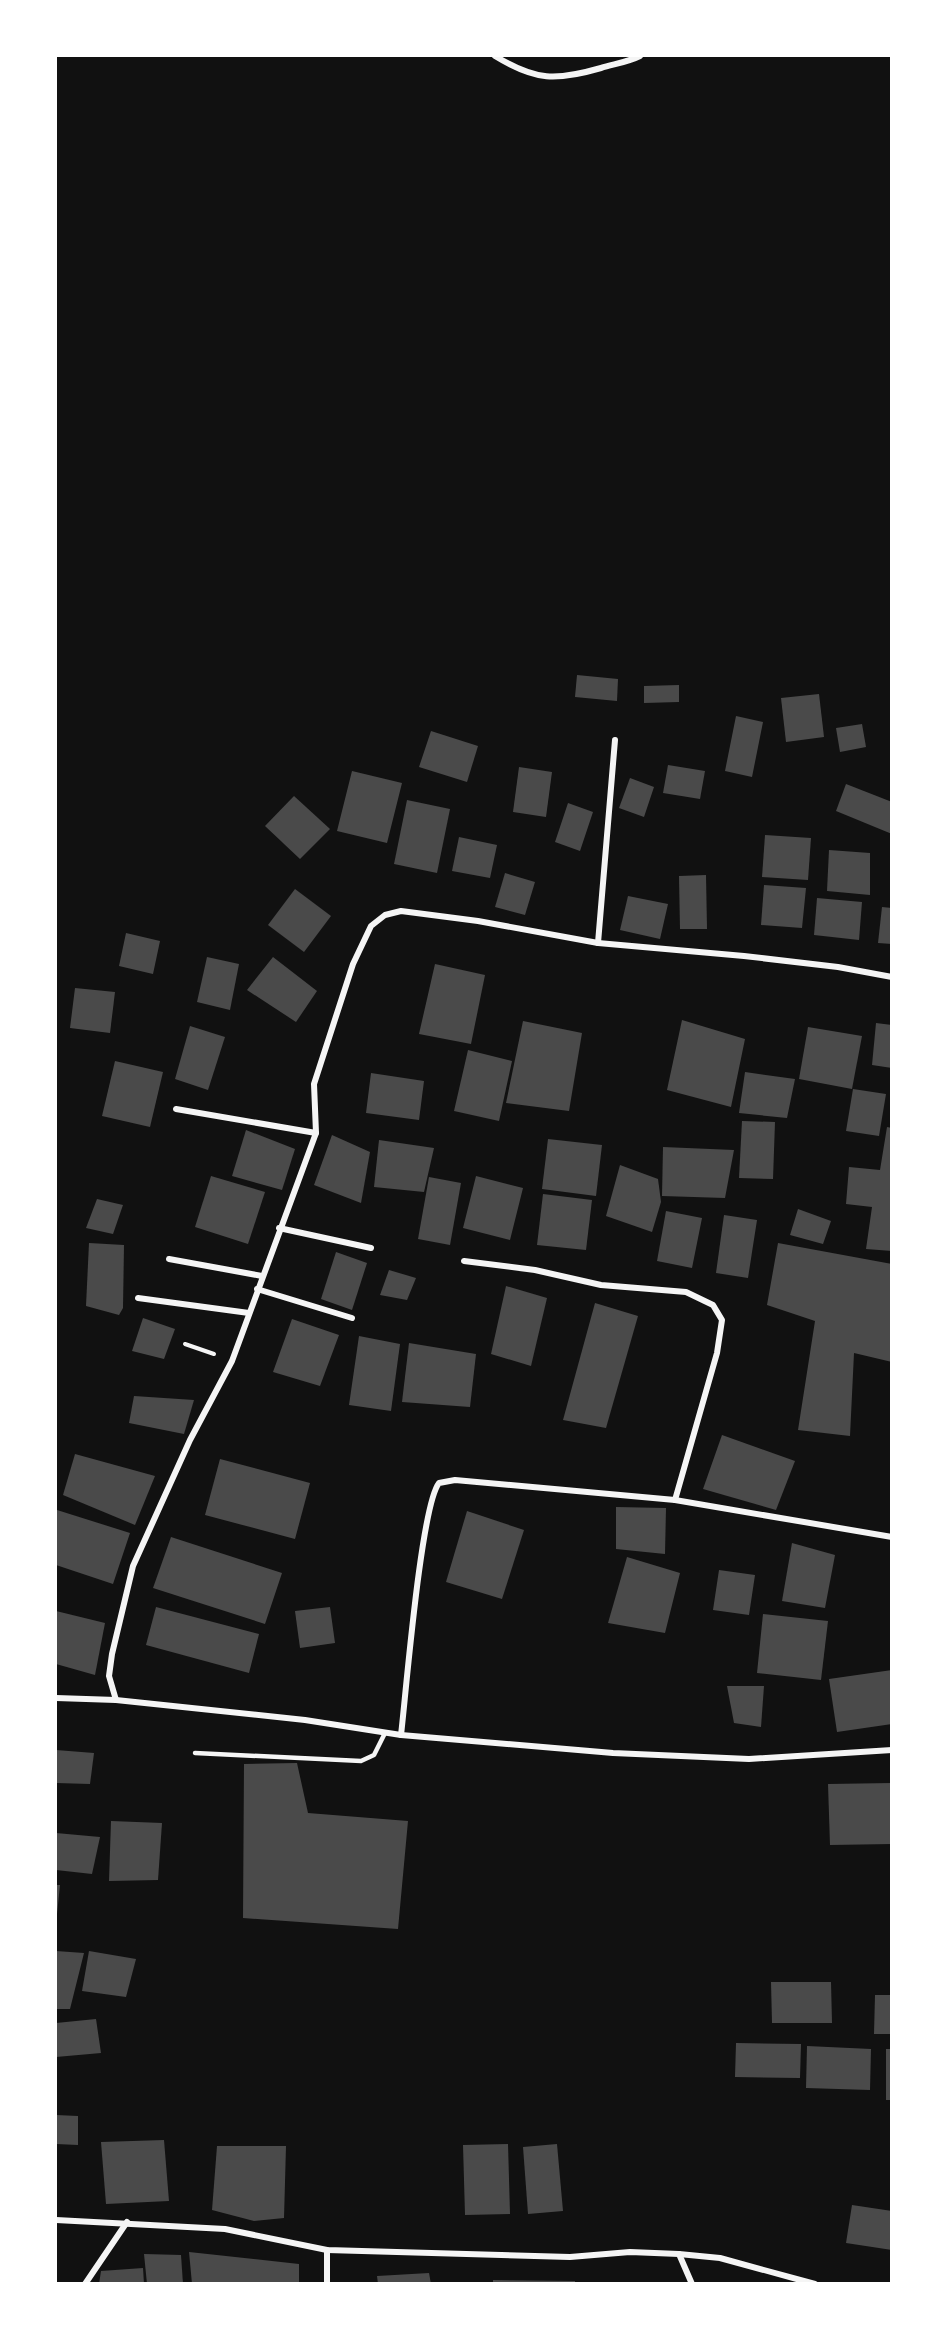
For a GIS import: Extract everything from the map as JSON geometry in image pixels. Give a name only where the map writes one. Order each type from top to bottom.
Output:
[{"type":"street","points":[[495,56],[521,70],[546,78],[566,78],[622,58],[640,56]]},
{"type":"street","points":[[598,943],[615,740]]},
{"type":"street","points":[[116,1700],[109,1676],[133,1566],[190,1440],[232,1360],[316,1133],[314,1084],[353,964],[371,926],[386,915],[401,911],[598,943],[838,967],[891,977]]},
{"type":"street","points":[[176,1109],[316,1133]]},
{"type":"street","points":[[279,1228],[371,1248]]},
{"type":"street","points":[[169,1259],[262,1276]]},
{"type":"street","points":[[464,1261],[534,1270],[601,1285],[686,1292],[713,1305],[722,1320],[717,1353],[675,1500]]},
{"type":"street","points":[[257,1289],[352,1318]]},
{"type":"street","points":[[138,1298],[249,1313]]},
{"type":"street","points":[[401,1735],[425,1534],[433,1496],[439,1483],[455,1480],[675,1500],[891,1537]]},
{"type":"street","points":[[56,1698],[116,1700],[305,1720],[401,1735],[613,1753],[749,1759],[891,1750]]},
{"type":"street","points":[[56,2220],[225,2229],[327,2250],[570,2257],[630,2252],[679,2254],[720,2258],[815,2283]]},
{"type":"street","points":[[85,2283],[127,2222]]},
{"type":"street","points":[[327,2250],[327,2283]]},
{"type":"street","points":[[679,2254],[692,2283]]},
{"type":"lane","points":[[195,1754],[362,1761],[374,1755],[385,1732]]},
{"type":"path","points":[[185,1344],[232,1360]]},
{"type":"building","points":[[577,675],[618,679],[617,701],[575,697]]},
{"type":"building","points":[[679,685],[679,702],[644,703],[644,686]]},
{"type":"building","points":[[819,694],[824,737],[786,742],[781,698]]},
{"type":"building","points":[[736,716],[763,722],[752,777],[725,771]]},
{"type":"building","points":[[862,724],[866,747],[840,752],[836,728]]},
{"type":"building","points":[[431,731],[478,746],[467,782],[419,767]]},
{"type":"building","points":[[668,765],[705,771],[700,799],[663,793]]},
{"type":"building","points":[[519,767],[552,772],[546,817],[513,812]]},
{"type":"building","points":[[352,771],[402,783],[387,843],[337,831]]},
{"type":"building","points":[[630,778],[654,787],[644,817],[619,808]]},
{"type":"building","points":[[846,784],[892,802],[892,834],[836,811]]},
{"type":"building","points":[[294,796],[330,829],[300,859],[265,826]]},
{"type":"building","points":[[407,800],[450,809],[437,873],[394,864]]},
{"type":"building","points":[[568,803],[593,812],[580,851],[555,842]]},
{"type":"building","points":[[765,835],[811,838],[808,880],[762,877]]},
{"type":"building","points":[[459,837],[497,845],[490,878],[452,871]]},
{"type":"building","points":[[829,850],[870,853],[870,895],[827,891]]},
{"type":"building","points":[[505,873],[535,882],[525,915],[495,907]]},
{"type":"building","points":[[706,875],[707,929],[680,929],[679,876]]},
{"type":"building","points":[[764,885],[806,888],[802,928],[761,925]]},
{"type":"building","points":[[295,889],[331,916],[304,952],[268,925]]},
{"type":"building","points":[[628,896],[668,904],[660,939],[620,930]]},
{"type":"building","points":[[817,898],[862,902],[859,940],[814,935]]},
{"type":"building","points":[[882,907],[892,908],[892,944],[878,943]]},
{"type":"building","points":[[126,933],[160,941],[153,974],[119,966]]},
{"type":"building","points":[[207,957],[239,964],[230,1010],[197,1002]]},
{"type":"building","points":[[273,957],[317,991],[296,1022],[247,990]]},
{"type":"building","points":[[435,964],[485,975],[471,1044],[419,1034]]},
{"type":"building","points":[[75,988],[115,992],[110,1033],[70,1028]]},
{"type":"building","points":[[682,1020],[745,1039],[731,1107],[667,1090]]},
{"type":"building","points":[[523,1021],[582,1033],[569,1111],[506,1103]]},
{"type":"building","points":[[876,1023],[892,1025],[892,1068],[872,1065]]},
{"type":"building","points":[[190,1026],[225,1037],[208,1090],[175,1079]]},
{"type":"building","points":[[808,1027],[862,1036],[852,1089],[799,1079]]},
{"type":"building","points":[[468,1050],[512,1061],[499,1121],[454,1111]]},
{"type":"building","points":[[115,1061],[163,1072],[150,1127],[102,1116]]},
{"type":"building","points":[[745,1072],[795,1079],[787,1118],[739,1113]]},
{"type":"building","points":[[371,1073],[424,1081],[419,1120],[366,1113]]},
{"type":"building","points":[[853,1089],[886,1094],[879,1136],[846,1131]]},
{"type":"building","points":[[742,1121],[775,1122],[773,1179],[739,1178]]},
{"type":"building","points":[[887,1127],[892,1128],[892,1251],[866,1249],[872,1207],[846,1204],[849,1167],[880,1170]]},
{"type":"building","points":[[246,1130],[295,1149],[282,1190],[232,1176]]},
{"type":"building","points":[[332,1135],[370,1152],[361,1203],[314,1185]]},
{"type":"building","points":[[548,1139],[602,1145],[596,1196],[542,1189]]},
{"type":"building","points":[[379,1140],[434,1148],[424,1192],[374,1187]]},
{"type":"building","points":[[663,1147],[734,1150],[725,1198],[662,1196]]},
{"type":"building","points":[[620,1165],[658,1179],[661,1202],[652,1232],[606,1216]]},
{"type":"building","points":[[211,1176],[265,1192],[248,1244],[195,1227]]},
{"type":"building","points":[[476,1176],[523,1188],[510,1240],[463,1228]]},
{"type":"building","points":[[429,1177],[461,1183],[450,1245],[418,1239]]},
{"type":"building","points":[[543,1194],[592,1200],[586,1250],[537,1245]]},
{"type":"building","points":[[97,1199],[123,1205],[113,1234],[86,1228]]},
{"type":"building","points":[[798,1209],[831,1221],[823,1244],[790,1235]]},
{"type":"building","points":[[666,1211],[702,1218],[692,1268],[657,1261]]},
{"type":"building","points":[[724,1215],[757,1220],[748,1278],[716,1273]]},
{"type":"building","points":[[89,1243],[124,1245],[123,1308],[119,1315],[86,1306]]},
{"type":"building","points":[[778,1243],[892,1264],[892,1362],[854,1353],[850,1436],[798,1430],[815,1321],[767,1305]]},
{"type":"building","points":[[336,1252],[367,1263],[352,1310],[321,1299]]},
{"type":"building","points":[[389,1270],[416,1278],[407,1300],[380,1295]]},
{"type":"building","points":[[506,1286],[547,1298],[531,1366],[491,1354]]},
{"type":"building","points":[[595,1303],[638,1316],[606,1428],[563,1420]]},
{"type":"building","points":[[143,1318],[175,1329],[164,1359],[132,1351]]},
{"type":"building","points":[[292,1319],[339,1335],[320,1386],[273,1372]]},
{"type":"building","points":[[359,1336],[400,1344],[391,1411],[349,1405]]},
{"type":"building","points":[[409,1343],[476,1354],[470,1407],[402,1402]]},
{"type":"building","points":[[134,1396],[194,1400],[184,1434],[129,1423]]},
{"type":"building","points":[[722,1435],[795,1461],[776,1510],[703,1489]]},
{"type":"building","points":[[75,1454],[155,1476],[135,1525],[63,1495]]},
{"type":"building","points":[[220,1459],[310,1483],[295,1539],[205,1515]]},
{"type":"building","points":[[616,1507],[666,1508],[665,1554],[616,1549]]},
{"type":"building","points":[[57,1510],[130,1533],[113,1584],[56,1565]]},
{"type":"building","points":[[467,1511],[524,1530],[502,1599],[446,1582]]},
{"type":"building","points":[[171,1537],[282,1573],[265,1624],[153,1588]]},
{"type":"building","points":[[792,1543],[835,1555],[825,1608],[782,1601]]},
{"type":"building","points":[[627,1557],[680,1573],[665,1633],[608,1623]]},
{"type":"building","points":[[719,1570],[755,1575],[749,1615],[713,1610]]},
{"type":"building","points":[[156,1607],[259,1634],[249,1673],[146,1645]]},
{"type":"building","points":[[330,1607],[335,1643],[300,1648],[295,1611]]},
{"type":"building","points":[[56,1611],[105,1623],[95,1675],[56,1664]]},
{"type":"building","points":[[763,1614],[828,1621],[821,1680],[757,1673]]},
{"type":"building","points":[[892,1670],[892,1724],[837,1732],[829,1679]]},
{"type":"building","points":[[727,1686],[764,1686],[761,1727],[734,1723]]},
{"type":"building","points":[[56,1750],[94,1753],[90,1784],[56,1783]]},
{"type":"building","points":[[297,1763],[308,1813],[408,1821],[398,1929],[243,1918],[244,1764]]},
{"type":"building","points":[[892,1783],[892,1844],[830,1845],[828,1784]]},
{"type":"building","points":[[111,1821],[162,1823],[158,1880],[109,1881]]},
{"type":"building","points":[[56,1833],[100,1837],[92,1874],[56,1870]]},
{"type":"building","points":[[56,1885],[60,1885],[57,1914],[56,1914]]},
{"type":"building","points":[[56,1951],[84,1953],[70,2009],[56,2009]]},
{"type":"building","points":[[89,1951],[136,1959],[126,1997],[82,1991]]},
{"type":"building","points":[[771,1982],[831,1982],[832,2023],[772,2023]]},
{"type":"building","points":[[875,1995],[892,1995],[892,2034],[874,2034]]},
{"type":"building","points":[[96,2019],[101,2053],[56,2057],[56,2023]]},
{"type":"building","points":[[736,2043],[801,2044],[800,2078],[735,2077]]},
{"type":"building","points":[[807,2046],[871,2049],[870,2090],[806,2088]]},
{"type":"building","points":[[886,2049],[892,2049],[892,2100],[886,2100]]},
{"type":"building","points":[[56,2115],[78,2116],[78,2145],[56,2144]]},
{"type":"building","points":[[164,2140],[169,2201],[106,2204],[101,2142]]},
{"type":"building","points":[[508,2144],[510,2214],[465,2215],[463,2145]]},
{"type":"building","points":[[557,2144],[563,2211],[528,2214],[523,2147]]},
{"type":"building","points":[[217,2146],[286,2146],[284,2218],[254,2221],[212,2210]]},
{"type":"building","points":[[852,2205],[892,2211],[892,2250],[846,2243]]},
{"type":"building","points":[[189,2252],[299,2264],[299,2284],[192,2284]]},
{"type":"building","points":[[144,2254],[181,2255],[183,2284],[147,2284]]},
{"type":"building","points":[[143,2268],[144,2284],[99,2284],[101,2271]]},
{"type":"building","points":[[429,2273],[431,2284],[378,2284],[377,2276]]},
{"type":"building","points":[[493,2280],[575,2281],[575,2284],[493,2284]]}]
